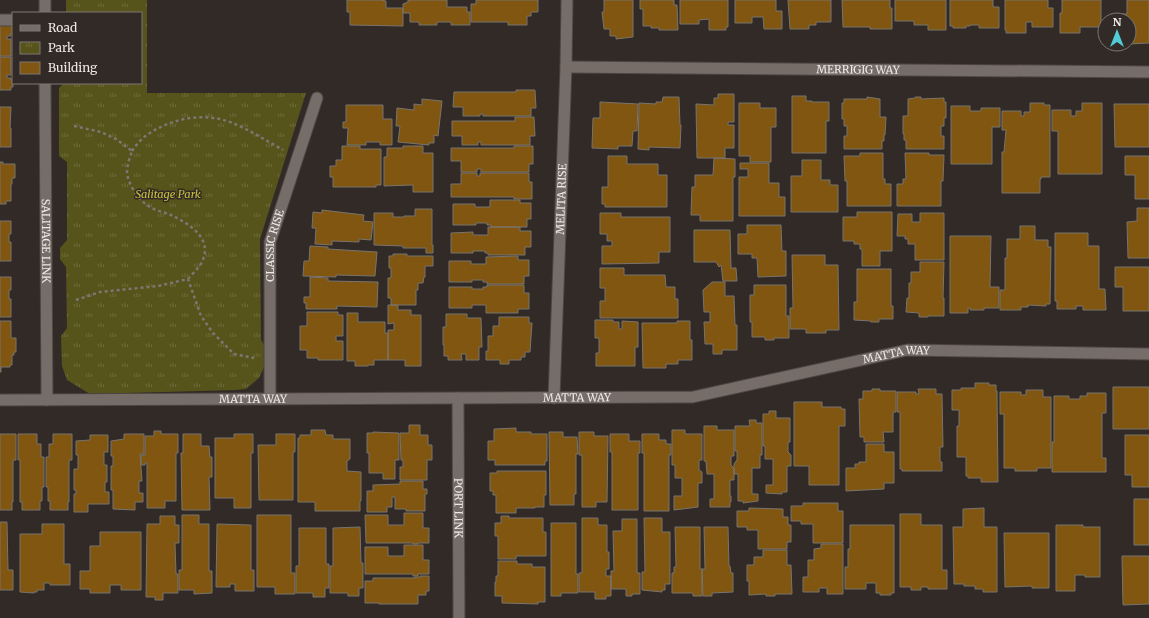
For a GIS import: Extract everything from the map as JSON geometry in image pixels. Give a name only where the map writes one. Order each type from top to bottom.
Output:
[{"type":"street","points":[[45,0],[45,12]]},
{"type":"street","name":"MELITA RISE","points":[[554,398],[566,68],[567,0]]},
{"type":"street","points":[[0,20],[12,20]]},
{"type":"street","name":"MERRIGIG WAY","points":[[566,68],[1149,72]]},
{"type":"street","name":"SALITAGE LINK","points":[[45,84],[47,400]]},
{"type":"street","name":"CLASSIC RISE","points":[[270,399],[270,242],[317,98]]},
{"type":"street","name":"MATTA WAY","points":[[0,400],[693,397],[907,350],[1149,354]]},
{"type":"street","name":"PORT LINK","points":[[458,398],[459,618]]},
{"type":"path","points":[[76,300],[100,292],[158,286],[188,279],[202,262],[205,248],[202,238],[196,230],[173,216],[149,206],[139,198],[129,182],[127,171],[132,150],[146,135],[170,123],[198,117],[218,118],[235,124],[285,152]]},
{"type":"path","points":[[74,126],[101,132],[116,139],[132,150]]},
{"type":"path","points":[[188,279],[201,316],[213,333],[234,354],[257,359]]},
{"type":"green space","name":"Salitage Park","points":[[66,0],[147,0],[147,93],[306,93],[260,239],[261,340],[266,348],[264,367],[259,378],[246,389],[90,394],[67,380],[62,366],[61,336],[67,328],[66,267],[60,259],[60,248],[67,240],[67,162],[59,156],[59,88],[63,84],[142,84],[142,12],[66,12]]},
{"type":"building","points":[[347,0],[381,0],[386,1],[386,8],[403,8],[403,26],[350,25],[350,12],[347,12]]},
{"type":"building","points":[[408,0],[447,0],[447,7],[467,7],[467,12],[470,12],[470,25],[451,25],[451,22],[437,22],[437,25],[419,25],[419,22],[410,22],[410,13],[403,13],[403,4],[408,2]]},
{"type":"building","points":[[476,0],[538,0],[538,12],[531,12],[531,16],[527,16],[527,25],[508,25],[508,22],[471,22],[471,4],[476,4]]},
{"type":"building","points":[[604,0],[633,0],[633,37],[616,39],[616,36],[610,36],[610,29],[604,29],[602,12],[604,12]]},
{"type":"building","points":[[640,0],[674,0],[674,5],[677,5],[678,30],[659,30],[659,28],[651,28],[651,26],[643,26],[643,9],[640,9]]},
{"type":"building","points":[[680,0],[728,0],[728,27],[726,27],[726,30],[709,30],[709,19],[699,20],[699,24],[680,24]]},
{"type":"building","points":[[735,0],[776,0],[776,11],[782,11],[782,29],[764,29],[763,17],[752,17],[752,23],[735,23]]},
{"type":"building","points":[[788,0],[831,0],[831,22],[816,22],[816,25],[809,25],[809,29],[790,29]]},
{"type":"building","points":[[842,0],[890,0],[890,8],[892,8],[892,29],[843,27]]},
{"type":"building","points":[[895,0],[946,0],[946,30],[928,30],[928,25],[914,25],[914,21],[895,21]]},
{"type":"building","points":[[950,0],[993,0],[993,7],[999,7],[999,28],[979,28],[979,25],[970,25],[966,26],[966,28],[953,28],[953,26],[950,26]]},
{"type":"building","points":[[1005,0],[1048,0],[1048,8],[1053,8],[1053,27],[1032,27],[1032,22],[1026,22],[1026,33],[1006,33]]},
{"type":"building","points":[[1062,0],[1101,0],[1101,12],[1097,12],[1097,27],[1080,27],[1080,33],[1060,33],[1060,13],[1062,13]]},
{"type":"building","points":[[1127,0],[1149,0],[1149,43],[1137,44],[1137,12],[1127,12]]},
{"type":"building","points":[[0,24],[11,24],[12,33],[11,36],[7,36],[7,39],[11,39],[11,56],[0,56]]},
{"type":"building","points":[[0,57],[11,57],[11,75],[7,75],[7,78],[11,78],[13,87],[11,87],[11,90],[0,90]]},
{"type":"building","points":[[516,90],[535,90],[536,108],[531,108],[531,116],[483,116],[483,114],[480,114],[480,116],[463,116],[463,107],[453,107],[454,92],[516,92]]},
{"type":"building","points":[[718,94],[734,94],[734,122],[728,122],[728,125],[734,125],[734,148],[725,148],[725,158],[697,158],[696,104],[714,105],[714,98],[718,98]]},
{"type":"building","points":[[792,96],[806,96],[806,101],[812,102],[829,102],[829,121],[826,121],[826,153],[792,153]]},
{"type":"building","points":[[663,97],[679,97],[681,125],[680,148],[649,147],[649,150],[638,149],[639,103],[656,104],[656,102],[662,102]]},
{"type":"building","points":[[867,97],[880,99],[880,117],[886,117],[885,135],[884,141],[882,141],[882,149],[844,149],[844,136],[847,136],[847,126],[844,126],[844,119],[842,119],[842,103],[844,103],[844,99],[867,99]]},
{"type":"building","points":[[921,97],[921,99],[944,98],[944,102],[946,102],[946,118],[944,118],[944,126],[941,126],[941,136],[944,136],[944,149],[906,149],[906,140],[904,140],[903,134],[903,116],[908,116],[908,99]]},
{"type":"building","points":[[422,99],[442,101],[438,136],[434,135],[434,143],[429,143],[429,145],[398,142],[400,126],[396,126],[397,108],[414,110],[414,104],[422,105]]},
{"type":"building","points":[[600,102],[638,104],[637,131],[633,131],[632,146],[618,146],[618,149],[592,148],[593,118],[600,118]]},
{"type":"building","points":[[739,103],[760,103],[760,108],[776,108],[776,127],[771,127],[771,162],[750,162],[750,156],[739,156]]},
{"type":"building","points":[[1030,103],[1044,103],[1044,105],[1050,105],[1050,177],[1041,177],[1040,193],[1002,193],[1002,152],[1004,152],[1006,130],[1002,130],[1002,111],[1021,111],[1021,116],[1024,116],[1024,112],[1030,112]]},
{"type":"building","points":[[1082,103],[1102,103],[1102,174],[1058,174],[1058,131],[1052,131],[1052,110],[1071,110],[1071,116],[1076,116],[1076,111],[1082,111]]},
{"type":"building","points":[[1114,104],[1149,104],[1149,147],[1115,147]]},
{"type":"building","points":[[346,105],[383,105],[383,119],[392,119],[392,145],[380,145],[380,142],[366,142],[366,145],[347,145],[348,128],[343,128],[343,122],[346,122]]},
{"type":"building","points":[[951,106],[970,106],[970,111],[981,111],[981,108],[1000,108],[1000,127],[992,127],[992,164],[951,164]]},
{"type":"building","points":[[0,107],[11,107],[11,147],[0,147]]},
{"type":"building","points":[[515,117],[534,117],[535,136],[530,136],[530,145],[481,145],[481,142],[478,142],[478,145],[462,145],[462,136],[452,136],[452,121],[515,121]]},
{"type":"building","points":[[342,146],[360,146],[360,149],[381,149],[381,185],[376,185],[376,187],[333,187],[333,177],[330,177],[330,166],[336,166],[336,160],[342,160]]},
{"type":"building","points":[[403,146],[423,146],[423,153],[433,153],[433,192],[413,192],[413,185],[384,186],[384,157],[387,157],[387,148],[403,148]]},
{"type":"building","points":[[514,146],[533,146],[533,164],[529,164],[529,172],[481,172],[481,169],[477,169],[477,172],[461,172],[461,161],[451,161],[451,148],[514,148]]},
{"type":"building","points":[[860,153],[883,153],[883,179],[885,179],[885,184],[891,184],[891,206],[847,206],[847,181],[845,181],[844,156],[860,156]]},
{"type":"building","points":[[905,153],[929,153],[929,155],[944,155],[943,181],[941,181],[941,206],[897,206],[897,184],[903,184],[903,179],[906,179]]},
{"type":"building","points":[[608,156],[627,156],[627,164],[658,164],[658,175],[667,175],[667,207],[605,207],[605,204],[602,204],[602,187],[608,187]]},
{"type":"building","points":[[1125,156],[1149,156],[1149,199],[1135,199],[1135,175],[1125,175]]},
{"type":"building","points":[[714,158],[735,159],[735,177],[733,177],[733,221],[700,221],[700,215],[691,215],[692,187],[695,187],[695,175],[713,175]]},
{"type":"building","points":[[802,160],[821,160],[821,180],[830,180],[830,185],[838,185],[838,212],[791,212],[791,176],[802,176]]},
{"type":"building","points":[[0,162],[3,162],[3,164],[15,164],[15,178],[12,178],[11,184],[11,201],[6,201],[6,204],[0,204]]},
{"type":"building","points":[[740,163],[769,163],[769,183],[779,183],[779,197],[785,197],[785,216],[739,216],[739,177],[748,177],[748,169],[740,169]]},
{"type":"building","points":[[461,173],[477,173],[477,176],[480,176],[480,173],[529,173],[529,182],[532,182],[532,199],[514,199],[514,197],[451,197],[451,184],[461,184]]},
{"type":"building","points":[[490,200],[520,200],[520,203],[531,203],[531,219],[527,219],[527,227],[491,227],[491,225],[487,225],[487,223],[476,223],[476,225],[453,225],[453,204],[475,204],[475,207],[490,207]]},
{"type":"building","points":[[1137,208],[1149,208],[1149,258],[1128,258],[1127,222],[1137,221]]},
{"type":"building","points":[[415,209],[432,209],[433,253],[426,253],[426,248],[403,248],[403,246],[374,245],[374,213],[393,213],[393,217],[415,216]]},
{"type":"building","points":[[322,210],[364,215],[363,221],[373,222],[371,240],[359,239],[359,242],[332,241],[332,245],[315,244],[316,228],[312,228],[313,212],[322,213]]},
{"type":"building","points":[[857,212],[892,212],[892,251],[880,251],[880,266],[862,266],[862,249],[860,249],[860,244],[854,244],[854,241],[843,241],[843,217],[857,217]]},
{"type":"building","points":[[600,213],[621,213],[621,217],[670,217],[670,252],[659,252],[659,263],[602,264],[602,246],[612,246],[612,241],[607,241],[607,234],[600,234]]},
{"type":"building","points":[[920,213],[944,213],[944,260],[915,260],[915,244],[908,244],[908,239],[905,239],[905,236],[897,236],[898,214],[912,214],[912,222],[920,222]]},
{"type":"building","points":[[0,221],[11,221],[11,234],[9,234],[9,242],[11,242],[11,261],[0,261]]},
{"type":"building","points":[[747,225],[781,225],[782,251],[786,251],[786,276],[758,277],[757,258],[752,258],[752,254],[738,254],[738,234],[747,234]]},
{"type":"building","points":[[1020,226],[1035,226],[1035,240],[1048,240],[1048,247],[1051,247],[1050,304],[1046,304],[1046,306],[1028,305],[1028,307],[1021,307],[1021,310],[1000,310],[1000,290],[1005,290],[1005,258],[1007,258],[1007,239],[1020,239]]},
{"type":"building","points":[[488,227],[520,227],[520,231],[531,231],[531,247],[525,247],[525,255],[488,255],[485,251],[473,251],[473,253],[451,253],[451,233],[473,232],[473,235],[488,235]]},
{"type":"building","points":[[694,230],[730,230],[731,268],[736,268],[737,281],[723,281],[721,265],[719,267],[716,262],[694,262]]},
{"type":"building","points":[[1055,233],[1088,233],[1088,246],[1099,246],[1099,289],[1105,289],[1106,310],[1083,310],[1083,306],[1076,306],[1076,309],[1057,309],[1057,301],[1055,301]]},
{"type":"building","points":[[950,236],[991,236],[990,287],[999,287],[999,308],[970,310],[970,308],[968,308],[968,313],[950,313]]},
{"type":"building","points":[[310,246],[328,247],[328,249],[377,252],[375,276],[303,276],[304,261],[309,261]]},
{"type":"building","points":[[393,254],[407,254],[407,256],[433,256],[433,266],[425,266],[425,277],[423,283],[418,283],[418,290],[416,290],[416,305],[391,305],[391,298],[388,298],[388,278],[391,278],[389,256],[393,256]]},
{"type":"building","points":[[792,255],[825,255],[825,265],[838,265],[839,330],[826,330],[826,333],[806,333],[806,329],[790,329],[790,308],[793,308]]},
{"type":"building","points":[[518,256],[518,260],[529,260],[529,276],[524,276],[524,284],[487,284],[487,282],[483,282],[483,280],[472,280],[472,282],[449,282],[449,261],[471,261],[471,264],[486,264],[486,257]]},
{"type":"building","points":[[920,262],[944,262],[944,316],[919,317],[919,313],[906,312],[907,298],[909,298],[909,283],[911,283],[911,272],[920,272]]},
{"type":"building","points":[[1115,267],[1149,267],[1149,311],[1123,311],[1123,287],[1115,287]]},
{"type":"building","points":[[600,268],[624,268],[624,275],[665,275],[666,287],[675,287],[675,299],[678,299],[678,318],[600,318],[600,301],[605,301],[605,288],[600,288]]},
{"type":"building","points":[[857,269],[891,269],[891,306],[893,306],[893,319],[879,319],[879,322],[854,320],[854,302],[857,302]]},
{"type":"building","points":[[0,277],[11,277],[9,299],[11,299],[11,317],[0,317]]},
{"type":"building","points":[[310,277],[328,278],[328,281],[378,282],[377,307],[337,306],[337,309],[306,309],[304,297],[310,297]]},
{"type":"building","points":[[712,282],[725,282],[725,296],[734,296],[735,325],[737,325],[737,350],[722,350],[722,354],[713,354],[713,344],[705,344],[704,322],[710,322],[710,312],[704,312],[703,290]]},
{"type":"building","points":[[487,285],[524,285],[524,293],[529,293],[529,309],[518,309],[518,313],[486,313],[486,305],[472,305],[472,308],[449,308],[449,287],[472,287],[472,289],[483,289],[483,287],[487,287]]},
{"type":"building","points":[[754,285],[786,285],[786,316],[789,316],[789,338],[774,338],[774,340],[765,340],[765,337],[752,337],[752,322],[750,322],[750,295],[754,295]]},
{"type":"building","points":[[388,305],[398,305],[398,310],[411,310],[411,315],[421,315],[421,366],[405,366],[405,360],[388,360],[388,330],[394,330],[394,323],[388,324]]},
{"type":"building","points":[[307,312],[338,312],[338,315],[343,315],[343,336],[336,336],[336,341],[343,341],[343,360],[318,360],[318,358],[307,358],[307,350],[300,350],[300,326],[307,326]]},
{"type":"building","points":[[347,313],[358,313],[358,322],[385,322],[385,333],[388,333],[388,360],[374,360],[374,365],[368,366],[355,366],[355,361],[347,361]]},
{"type":"building","points":[[446,314],[467,314],[467,318],[481,318],[482,347],[479,347],[479,360],[466,360],[466,354],[461,354],[462,360],[448,360],[448,356],[444,356],[443,327],[446,327]]},
{"type":"building","points":[[499,317],[529,317],[529,323],[532,323],[530,352],[525,352],[525,357],[521,357],[521,360],[509,360],[509,364],[500,364],[500,360],[486,360],[486,351],[488,351],[488,336],[493,336],[493,326],[499,326]]},
{"type":"building","points":[[595,320],[613,320],[613,322],[619,322],[619,329],[622,329],[622,321],[638,322],[638,347],[635,347],[635,366],[596,366],[596,353],[599,353],[599,338],[595,338]]},
{"type":"building","points":[[0,321],[11,321],[11,338],[16,338],[16,352],[12,355],[12,365],[10,365],[10,367],[1,367],[1,372],[0,372]]},
{"type":"building","points":[[677,321],[690,321],[692,360],[678,360],[678,364],[666,364],[666,368],[643,368],[642,323],[677,323]]},
{"type":"building","points":[[975,383],[989,383],[989,385],[996,385],[998,482],[981,482],[981,478],[968,478],[968,476],[966,476],[966,457],[957,457],[957,426],[959,426],[959,410],[952,410],[952,390],[961,390],[961,388],[975,388]]},
{"type":"building","points":[[1113,387],[1149,387],[1149,429],[1113,429]]},
{"type":"building","points":[[872,389],[880,389],[880,391],[896,391],[896,412],[893,412],[893,432],[883,432],[884,442],[864,442],[864,437],[860,437],[859,399],[863,399],[863,391],[872,391]]},
{"type":"building","points":[[918,389],[936,389],[936,394],[942,394],[943,447],[940,447],[940,462],[942,462],[942,471],[902,471],[902,469],[900,469],[900,412],[897,412],[897,392],[916,392],[916,394],[919,394]]},
{"type":"building","points":[[1026,390],[1043,390],[1043,397],[1051,397],[1051,468],[1037,468],[1037,471],[1015,471],[1015,468],[1004,468],[1004,414],[1000,414],[1000,392],[1021,392],[1021,395],[1026,395]]},
{"type":"building","points":[[1087,393],[1106,393],[1106,413],[1102,413],[1102,458],[1106,458],[1106,472],[1052,472],[1052,442],[1054,442],[1054,396],[1069,396],[1069,399],[1080,399],[1080,396],[1087,396]]},
{"type":"building","points":[[794,402],[822,402],[822,407],[841,407],[841,409],[845,409],[845,426],[839,426],[839,485],[809,485],[809,466],[794,466]]},
{"type":"building","points":[[769,411],[776,411],[776,418],[790,418],[790,442],[788,442],[788,452],[791,455],[791,466],[787,466],[787,492],[782,492],[782,494],[766,493],[766,485],[773,485],[773,459],[765,459],[765,446],[763,446],[763,414],[769,414]]},
{"type":"building","points":[[749,420],[756,420],[756,423],[762,423],[762,455],[760,455],[760,468],[752,468],[752,494],[758,494],[758,501],[743,503],[743,501],[738,501],[738,474],[734,474],[734,464],[737,460],[737,451],[735,451],[735,426],[750,426]]},
{"type":"building","points":[[409,425],[420,425],[420,435],[428,435],[428,445],[432,445],[432,460],[427,460],[427,480],[400,480],[400,467],[403,467],[403,460],[401,460],[400,433],[409,433]]},
{"type":"building","points":[[704,426],[717,426],[717,430],[734,430],[734,456],[731,456],[731,465],[734,468],[734,480],[730,480],[730,507],[710,507],[710,499],[714,499],[714,474],[707,474],[706,461],[704,461]]},
{"type":"building","points":[[516,428],[516,432],[547,434],[547,461],[545,461],[545,465],[495,465],[495,460],[488,460],[488,441],[494,441],[494,429]]},
{"type":"building","points":[[311,430],[325,430],[326,435],[333,435],[333,439],[350,439],[350,459],[347,461],[347,471],[361,472],[360,511],[315,511],[315,502],[298,502],[298,438],[300,438],[300,435],[311,435]]},
{"type":"building","points":[[672,430],[685,430],[685,434],[702,434],[702,460],[699,460],[699,470],[702,472],[702,483],[698,483],[698,507],[674,510],[674,496],[682,496],[682,478],[675,478],[675,465],[672,465]]},
{"type":"building","points":[[154,431],[161,431],[161,434],[178,434],[178,453],[176,453],[176,501],[165,501],[165,508],[147,508],[147,463],[145,463],[145,465],[141,465],[141,455],[145,455],[145,436],[154,436]]},
{"type":"building","points":[[549,432],[563,432],[563,437],[577,437],[578,454],[576,454],[576,494],[574,494],[574,505],[550,505]]},
{"type":"building","points":[[579,432],[594,432],[594,436],[608,436],[607,502],[596,502],[596,507],[582,507],[582,455],[579,455]]},
{"type":"building","points":[[367,433],[399,433],[399,460],[395,460],[395,479],[383,479],[383,473],[369,473]]},
{"type":"building","points":[[0,434],[16,434],[16,460],[13,460],[12,510],[0,510]]},
{"type":"building","points":[[18,434],[37,434],[37,444],[41,444],[41,457],[44,457],[44,487],[42,487],[42,501],[40,501],[40,510],[22,510],[22,502],[20,502],[20,460],[18,460]]},
{"type":"building","points":[[53,434],[72,434],[72,460],[69,460],[68,510],[50,510],[50,501],[48,501],[48,487],[46,487],[46,457],[49,457],[49,444],[53,444]]},
{"type":"building","points":[[124,434],[144,434],[144,454],[140,454],[142,481],[139,481],[139,493],[143,493],[143,502],[135,502],[135,510],[113,509],[111,466],[113,466],[113,456],[111,456],[111,441],[124,439]]},
{"type":"building","points":[[183,434],[201,434],[201,446],[209,446],[210,457],[212,457],[212,477],[209,477],[210,510],[182,510],[181,453],[183,453]]},
{"type":"building","points":[[234,434],[253,434],[253,453],[251,453],[251,508],[234,508],[234,498],[215,498],[215,438],[234,438]]},
{"type":"building","points":[[276,434],[295,434],[295,452],[293,452],[293,500],[259,500],[258,445],[276,445]]},
{"type":"building","points":[[610,434],[629,434],[629,441],[640,441],[640,453],[638,453],[638,510],[612,510],[612,452],[610,452]]},
{"type":"building","points":[[642,434],[659,434],[659,440],[666,440],[666,444],[671,444],[671,455],[669,455],[669,511],[644,511],[644,453],[642,453]]},
{"type":"building","points":[[90,435],[108,435],[108,452],[104,452],[104,465],[107,465],[107,482],[105,482],[105,492],[109,492],[109,504],[88,504],[88,512],[74,512],[74,494],[76,494],[76,490],[74,490],[74,469],[78,469],[76,441],[90,440]]},
{"type":"building","points":[[1125,435],[1149,435],[1149,487],[1132,487],[1132,475],[1125,475]]},
{"type":"building","points":[[866,444],[884,444],[884,452],[894,452],[894,483],[884,483],[884,489],[846,491],[846,468],[855,468],[855,464],[859,464],[859,462],[866,462]]},
{"type":"building","points":[[497,471],[546,471],[546,495],[544,495],[544,507],[516,508],[516,513],[496,513],[496,495],[493,495],[493,491],[490,491],[490,473],[497,473]]},
{"type":"building","points":[[400,481],[423,481],[423,489],[427,489],[427,494],[425,494],[425,511],[406,511],[406,509],[395,509],[395,497],[392,497],[392,507],[387,507],[387,512],[367,512],[367,491],[373,491],[373,485],[400,484]]},
{"type":"building","points":[[1134,499],[1149,499],[1149,545],[1134,545]]},
{"type":"building","points":[[803,503],[838,503],[838,511],[843,511],[843,543],[813,543],[813,524],[801,524],[801,521],[791,521],[791,506],[803,506]]},
{"type":"building","points":[[749,508],[783,509],[783,517],[788,517],[788,525],[791,525],[791,542],[787,542],[787,549],[758,549],[758,530],[747,530],[747,527],[737,527],[737,511],[749,511]]},
{"type":"building","points":[[984,508],[984,527],[997,527],[997,592],[983,592],[983,589],[975,589],[975,586],[954,584],[953,527],[963,527],[963,509]]},
{"type":"building","points":[[404,513],[423,513],[423,528],[429,528],[429,543],[366,543],[365,515],[388,515],[388,525],[404,525]]},
{"type":"building","points":[[900,514],[921,514],[921,525],[942,525],[942,570],[947,570],[947,589],[928,589],[928,587],[921,587],[921,590],[911,590],[911,587],[900,587]]},
{"type":"building","points":[[182,515],[199,515],[199,524],[209,524],[209,571],[212,571],[212,593],[194,594],[194,590],[179,590],[179,570],[182,570]]},
{"type":"building","points":[[257,515],[291,515],[291,573],[295,573],[295,594],[275,594],[275,587],[257,587]]},
{"type":"building","points":[[160,516],[175,516],[175,525],[179,525],[179,543],[175,543],[178,593],[163,593],[163,600],[155,600],[155,597],[146,597],[147,524],[160,524]]},
{"type":"building","points":[[501,516],[509,516],[509,518],[543,518],[543,532],[546,532],[546,556],[516,556],[516,559],[498,559],[498,536],[495,536],[495,523],[501,523]]},
{"type":"building","points":[[582,518],[598,518],[598,525],[607,525],[607,552],[609,552],[609,569],[606,569],[606,576],[611,576],[611,596],[606,596],[606,599],[595,599],[595,592],[579,592],[579,573],[582,573]]},
{"type":"building","points":[[644,518],[662,518],[662,532],[670,532],[670,584],[665,584],[665,590],[662,590],[662,592],[642,590],[642,572],[645,572]]},
{"type":"building","points":[[622,519],[637,519],[637,573],[640,573],[640,594],[632,594],[632,596],[626,596],[626,589],[611,589],[611,571],[614,571],[613,531],[622,531]]},
{"type":"building","points":[[0,522],[7,522],[8,570],[13,570],[13,590],[0,590]]},
{"type":"building","points":[[551,523],[576,523],[576,574],[578,574],[578,593],[561,593],[561,596],[551,596]]},
{"type":"building","points":[[42,524],[64,524],[64,564],[70,564],[70,585],[50,585],[50,583],[44,583],[44,590],[37,590],[37,592],[34,593],[20,592],[20,534],[42,534]]},
{"type":"building","points":[[217,524],[251,525],[251,570],[254,570],[254,591],[235,591],[235,584],[230,584],[230,587],[216,587]]},
{"type":"building","points":[[850,525],[894,525],[894,593],[891,593],[891,595],[880,595],[880,593],[876,593],[876,583],[866,583],[866,589],[845,589],[845,567],[848,567],[848,549],[850,549]]},
{"type":"building","points":[[1056,525],[1083,525],[1083,527],[1100,527],[1100,577],[1075,575],[1075,591],[1056,591]]},
{"type":"building","points":[[360,527],[361,563],[363,563],[363,588],[359,588],[359,596],[348,596],[348,593],[330,593],[330,566],[333,566],[333,528]]},
{"type":"building","points":[[675,527],[700,527],[700,569],[702,569],[702,596],[693,596],[693,593],[672,593],[672,573],[674,573],[674,567],[676,567]]},
{"type":"building","points":[[704,527],[728,527],[729,566],[731,573],[733,573],[733,592],[712,593],[712,596],[703,596],[702,569],[705,569]]},
{"type":"building","points":[[299,528],[326,528],[326,564],[329,564],[329,588],[325,588],[325,597],[313,597],[313,593],[296,593],[296,566],[299,566]]},
{"type":"building","points":[[100,532],[141,532],[141,590],[121,590],[121,585],[110,585],[110,593],[90,593],[90,589],[80,589],[80,571],[90,571],[90,546],[100,546]]},
{"type":"building","points":[[1004,533],[1049,533],[1049,588],[1032,588],[1032,586],[1005,587]]},
{"type":"building","points":[[821,544],[843,544],[843,594],[827,594],[827,588],[819,588],[819,592],[803,592],[803,577],[808,577],[808,560],[814,560],[814,549],[821,548]]},
{"type":"building","points":[[404,545],[423,545],[423,560],[429,560],[429,574],[418,574],[418,576],[413,576],[413,574],[365,574],[365,547],[388,547],[388,556],[404,556]]},
{"type":"building","points":[[763,550],[787,550],[787,565],[791,565],[792,594],[775,594],[775,596],[766,596],[766,594],[749,595],[747,565],[754,565],[754,557],[763,557]]},
{"type":"building","points":[[1122,556],[1149,556],[1149,604],[1123,605]]},
{"type":"building","points":[[498,561],[517,561],[517,564],[532,564],[532,567],[545,567],[545,602],[538,602],[538,604],[502,603],[502,596],[495,596],[495,582],[496,576],[498,576]]},
{"type":"building","points":[[420,576],[429,576],[429,591],[426,591],[426,595],[418,595],[418,604],[365,603],[365,581],[373,581],[373,578],[415,578]]}]
